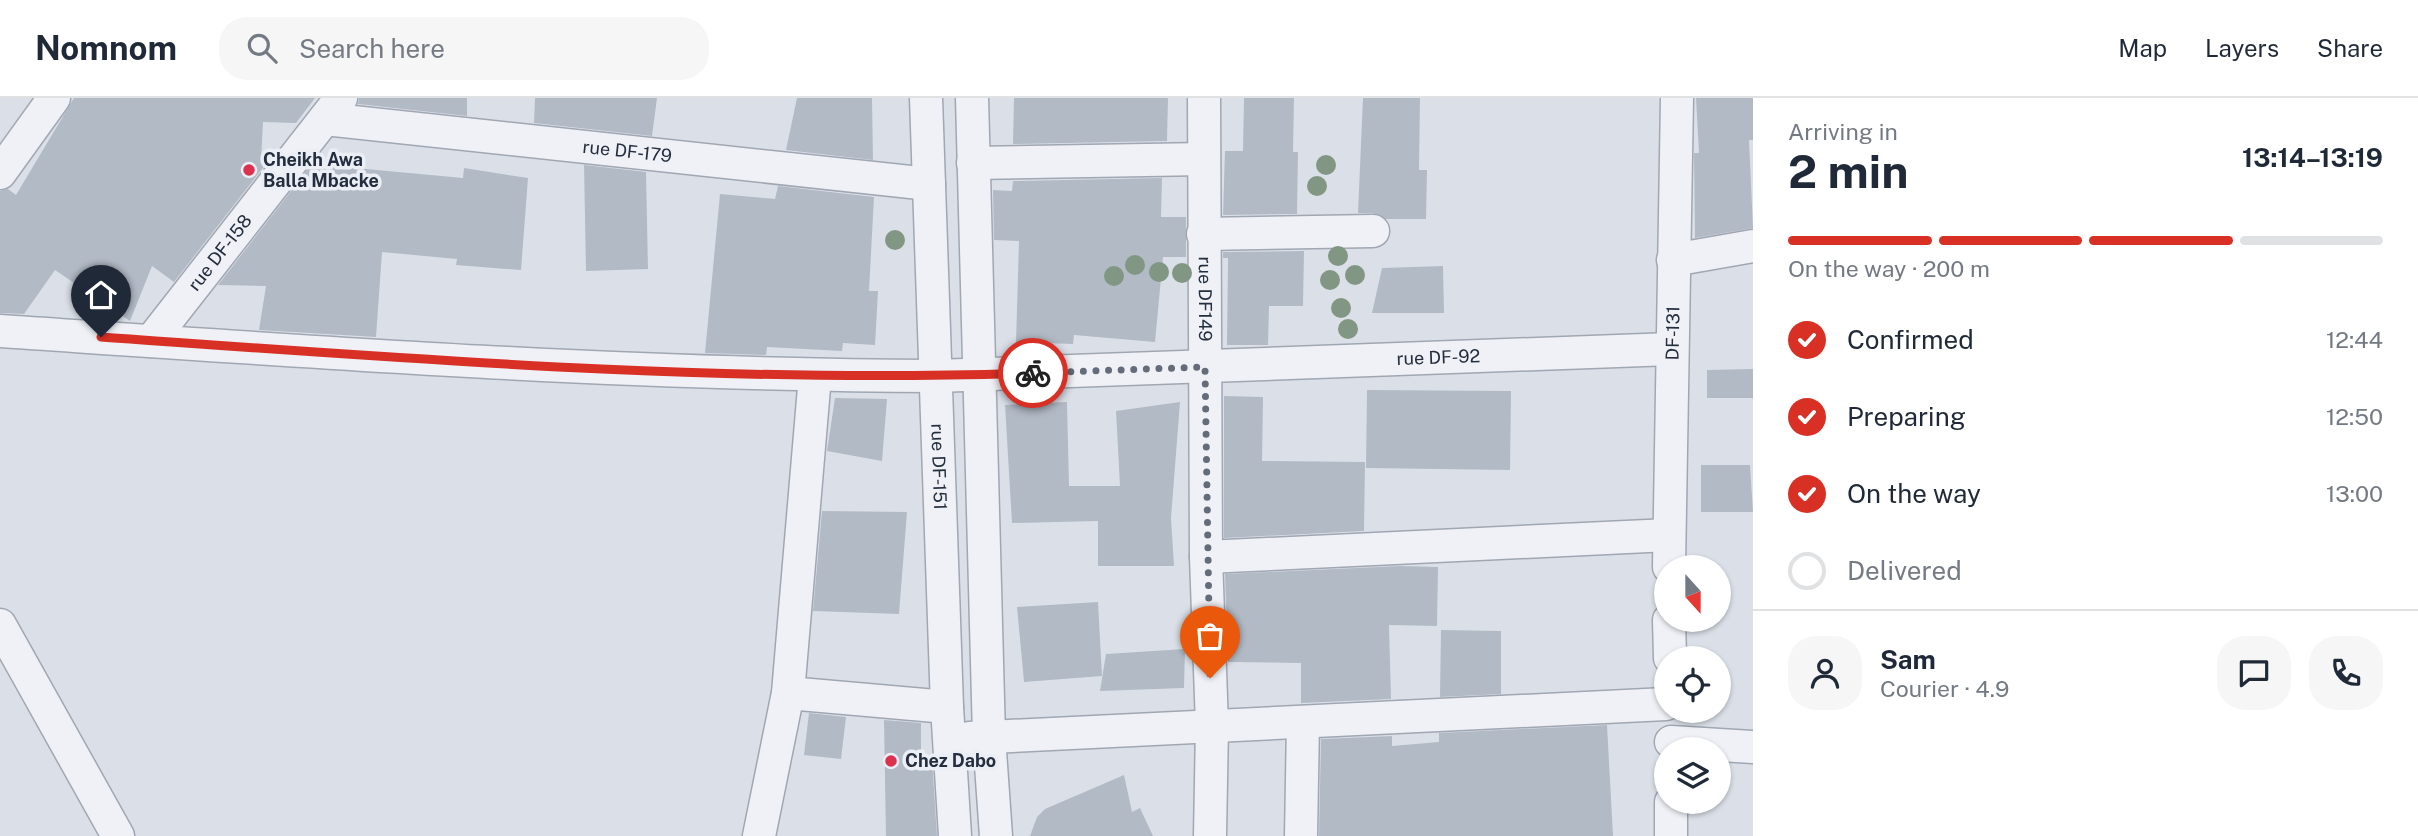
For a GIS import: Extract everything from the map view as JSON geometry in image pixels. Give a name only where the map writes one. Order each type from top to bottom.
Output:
[{"type":"street","points":[[0,173],[54,98]]},
{"type":"street","name":"rue DF-151","points":[[926,98],[947,707],[956,836]]},
{"type":"street","points":[[972,98],[989,737],[996,836]]},
{"type":"street","name":"rue DF149","points":[[1204,98],[1206,557],[1212,726],[1210,836]]},
{"type":"street","name":"DF-131","points":[[1669,555],[1677,98]]},
{"type":"street","name":"rue DF-179","points":[[333,109],[929,184]]},
{"type":"street","name":"rue DF-158","points":[[151,341],[333,109]]},
{"type":"street","points":[[973,163],[1204,159]]},
{"type":"street","points":[[1203,233],[1373,231]]},
{"type":"street","points":[[1673,260],[1753,246]]},
{"type":"street","name":"rue DF-92","points":[[0,331],[630,371],[815,376],[979,375],[1671,349]]},
{"type":"street","points":[[759,836],[788,693],[815,376]]},
{"type":"street","points":[[1206,557],[1669,535]]},
{"type":"street","points":[[0,625],[118,836]]},
{"type":"street","points":[[788,693],[947,707]]},
{"type":"street","points":[[950,738],[1654,705]]},
{"type":"street","points":[[1301,836],[1303,722]]},
{"type":"street","points":[[1731,746],[1753,747]]},
{"type":"street","points":[[1671,814],[1671,836]]},
{"type":"building","points":[[74,98],[315,98],[296,123],[263,122],[261,160],[269,160],[174,282],[152,266],[130,321],[55,270],[24,314],[0,313],[0,191],[8,189],[16,195]]},
{"type":"building","points":[[359,98],[467,98],[467,116],[358,104]]},
{"type":"building","points":[[535,98],[657,98],[652,136],[534,123]]},
{"type":"building","points":[[797,98],[872,98],[873,160],[786,150]]},
{"type":"building","points":[[1014,98],[1168,98],[1167,141],[1013,144]]},
{"type":"building","points":[[1244,98],[1294,98],[1293,152],[1298,152],[1297,214],[1223,215],[1225,151],[1243,151]]},
{"type":"building","points":[[1363,98],[1420,98],[1419,170],[1427,170],[1426,219],[1386,219],[1373,213],[1358,213]]},
{"type":"building","points":[[1696,98],[1753,98],[1753,140],[1749,140],[1753,228],[1695,238],[1694,153],[1699,153]]},
{"type":"building","points":[[312,164],[463,178],[464,168],[528,178],[521,270],[456,265],[457,259],[382,252],[376,337],[259,330],[266,286],[218,285]]},
{"type":"building","points":[[584,165],[646,172],[648,269],[586,271]]},
{"type":"building","points":[[1162,178],[1161,217],[1186,217],[1186,257],[1163,257],[1155,342],[1074,335],[1073,344],[1016,342],[1019,241],[994,240],[993,190],[1012,191],[1013,181]]},
{"type":"building","points":[[778,186],[874,197],[869,291],[878,291],[875,345],[843,343],[842,351],[767,347],[766,355],[705,353],[720,194],[775,199]]},
{"type":"building","points":[[1304,251],[1303,306],[1269,306],[1268,345],[1227,345],[1228,258],[1223,258],[1223,252]]},
{"type":"building","points":[[1443,266],[1444,313],[1372,313],[1382,268]]},
{"type":"building","points":[[1753,369],[1753,398],[1707,398],[1707,370]]},
{"type":"building","points":[[1367,390],[1511,391],[1510,470],[1366,468]]},
{"type":"building","points":[[1224,396],[1263,397],[1262,461],[1365,462],[1364,531],[1224,538]]},
{"type":"building","points":[[835,398],[887,399],[882,461],[827,451]]},
{"type":"building","points":[[1067,402],[1069,486],[1120,486],[1116,411],[1180,402],[1171,518],[1174,566],[1098,566],[1098,521],[1012,523],[1005,405]]},
{"type":"building","points":[[1701,465],[1750,465],[1753,512],[1701,512]]},
{"type":"building","points":[[822,511],[907,512],[899,614],[813,611]]},
{"type":"building","points":[[1400,566],[1438,567],[1437,626],[1389,625],[1391,699],[1301,703],[1301,663],[1228,662],[1225,574]]},
{"type":"building","points":[[1098,602],[1102,676],[1024,682],[1017,607]]},
{"type":"building","points":[[1441,630],[1501,631],[1501,694],[1440,697]]},
{"type":"building","points":[[1185,649],[1184,688],[1100,691],[1106,654]]},
{"type":"building","points":[[809,713],[846,717],[841,759],[804,755]]},
{"type":"building","points":[[884,720],[921,723],[921,758],[932,758],[937,836],[886,836]]},
{"type":"building","points":[[1607,725],[1613,836],[1319,836],[1321,739],[1392,736],[1392,746],[1439,742],[1439,733]]},
{"type":"building","points":[[1124,775],[1132,812],[1140,808],[1153,836],[1030,836],[1037,817],[1045,809]]},
{"type":"way so far","points":[[1033,373],[1205,367],[1210,678]]},
{"type":"place","name":"Cheikh Awa Balla Mbacke","points":[[249,170]]},
{"type":"place","name":"Chez Dabo","points":[[891,761]]},
{"type":"route","points":[[101,337],[630,371],[815,376],[1033,373]]}]
